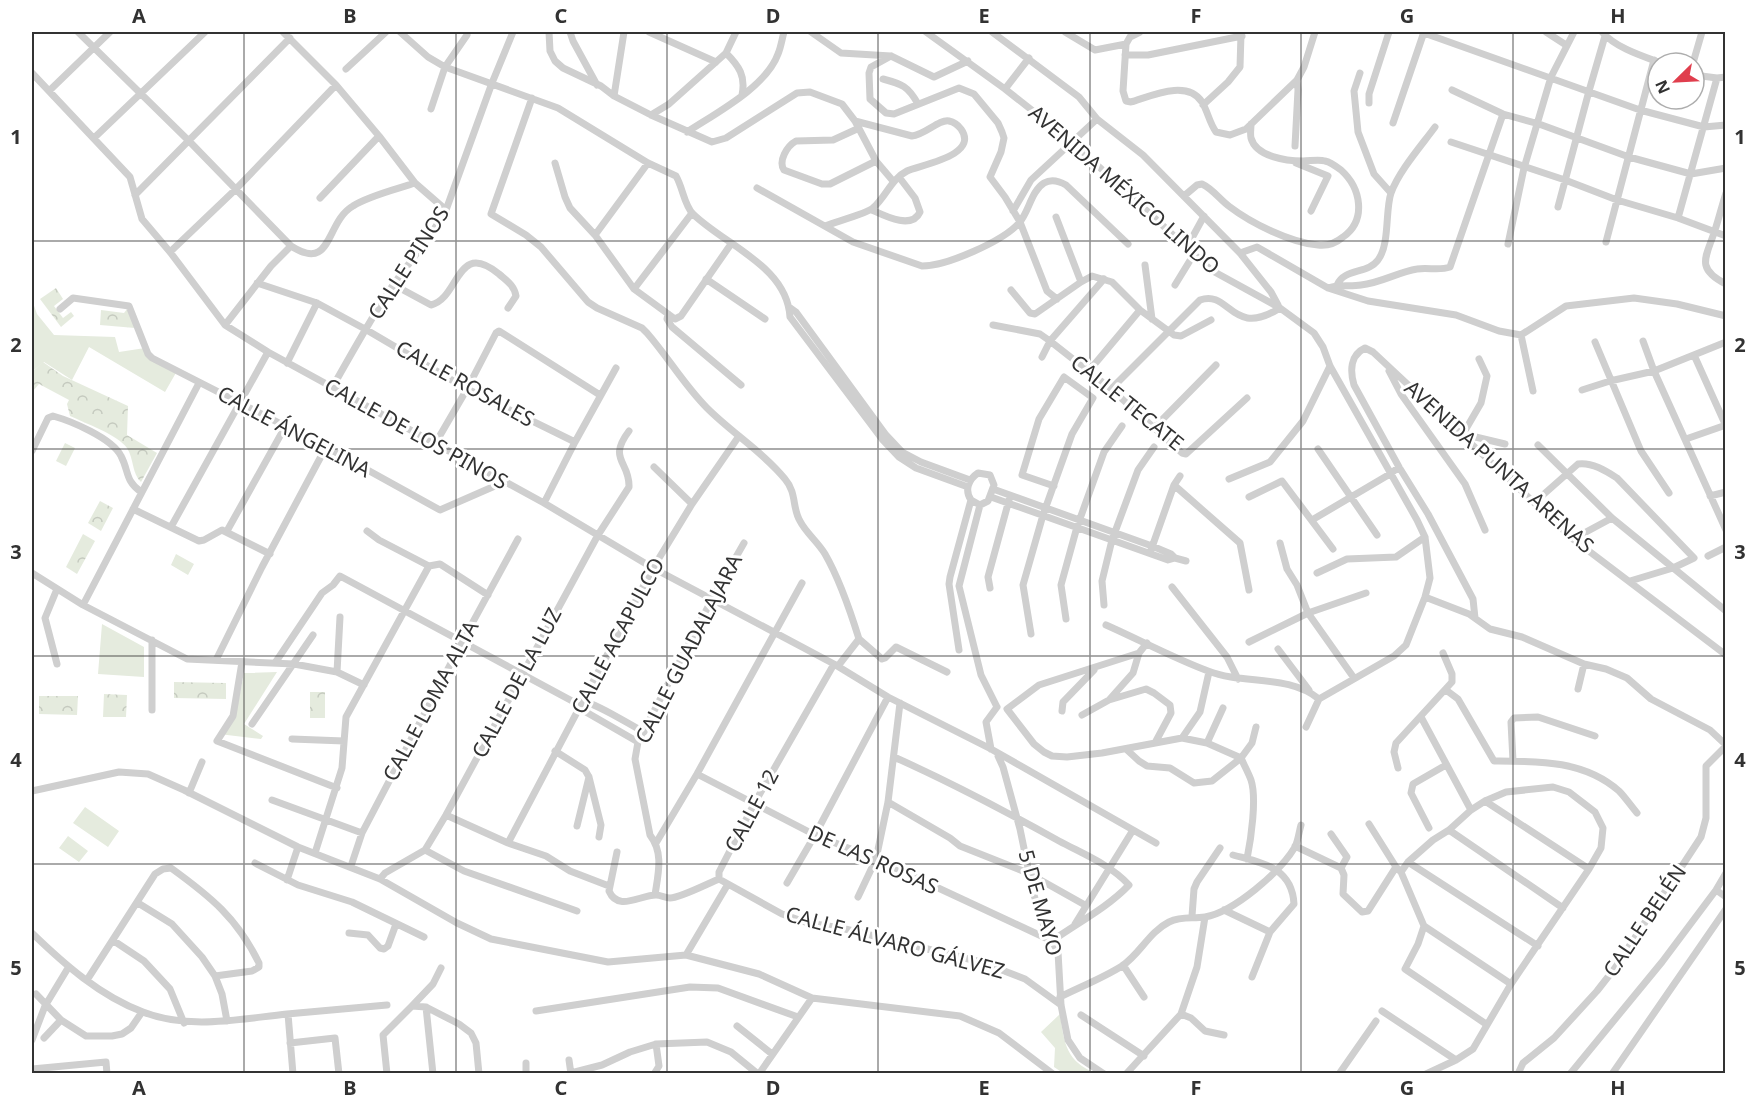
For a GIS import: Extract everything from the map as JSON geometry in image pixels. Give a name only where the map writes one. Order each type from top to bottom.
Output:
[{"type":"street","points":[[78,32],[291,246],[304,254],[313,255],[323,249],[339,219],[352,206],[415,183]]},
{"type":"street","points":[[49,91],[110,32]]},
{"type":"street","points":[[94,138],[205,32]]},
{"type":"street","points":[[283,32],[336,85],[415,183],[446,210]]},
{"type":"street","points":[[346,69],[386,32]]},
{"type":"street","points":[[400,32],[428,57],[445,67],[558,108],[648,163],[676,176],[692,213],[770,272],[780,284],[789,307],[796,312],[899,457],[969,484]]},
{"type":"street","name":"CALLE PINOS","points":[[332,388],[365,328],[436,228],[446,210],[513,32]]},
{"type":"street","points":[[549,32],[550,51],[555,62],[651,115],[712,142],[726,138],[797,93],[804,91],[842,104],[876,161],[915,198],[921,212],[919,216],[910,220],[901,220],[887,218],[872,210]]},
{"type":"street","points":[[570,32],[597,85]]},
{"type":"street","points":[[614,96],[624,32]]},
{"type":"street","points":[[649,32],[717,62]]},
{"type":"street","points":[[651,115],[669,104],[717,62],[726,52],[736,32]]},
{"type":"street","points":[[687,132],[741,96],[764,76],[778,56],[784,32]]},
{"type":"street","points":[[811,32],[841,53],[891,56],[934,77],[968,61]]},
{"type":"street","name":"AVENIDA MÉXICO LINDO","points":[[926,32],[968,61],[1071,141],[1211,270],[1280,308],[1314,333],[1323,348],[1330,366],[1425,537],[1430,578],[1406,645],[1394,656],[1319,699]]},
{"type":"street","points":[[992,32],[1079,97],[1097,119],[1143,155],[1240,253],[1271,292],[1280,308],[1265,317],[1248,319],[1215,299],[1207,297],[1200,300],[1111,389]]},
{"type":"street","points":[[1065,32],[1095,50],[1126,44]]},
{"type":"street","points":[[1140,32],[1130,37],[1126,44],[1123,91],[1126,101],[1131,102],[1166,92],[1187,91],[1194,94],[1203,105],[1209,123],[1216,132],[1230,135],[1239,133],[1251,124],[1297,80],[1304,67],[1315,32]]},
{"type":"street","points":[[1369,103],[1369,94],[1389,32]]},
{"type":"street","points":[[1393,123],[1424,32],[1640,110],[1704,128],[1725,125]]},
{"type":"street","points":[[1546,32],[1566,45]]},
{"type":"street","points":[[1508,244],[1524,168],[1539,124],[1551,77],[1574,32]]},
{"type":"street","points":[[1696,51],[1702,32]]},
{"type":"street","points":[[1125,55],[1148,55],[1241,34],[1240,67],[1228,82],[1203,105]]},
{"type":"street","points":[[1558,207],[1604,34],[1646,57]]},
{"type":"street","points":[[431,109],[445,67],[467,35]]},
{"type":"street","points":[[135,195],[190,142],[290,38]]},
{"type":"street","points":[[726,52],[743,75],[744,85],[741,96]]},
{"type":"street","points":[[891,56],[871,67],[869,73],[870,99],[886,113],[894,114],[959,88],[974,94],[998,123],[1004,138],[1001,152],[990,177],[1020,222],[1047,291],[1057,298]]},
{"type":"street","points":[[1005,89],[1029,58]]},
{"type":"street","points":[[1360,72],[1354,91],[1358,132],[1374,174],[1391,193]]},
{"type":"street","name":"CALLE DE LOS PINOS","points":[[32,73],[130,177],[142,219],[225,325],[287,363],[544,503],[653,567],[836,665],[888,697],[991,749],[1133,830]]},
{"type":"street","points":[[1706,77],[1725,78]]},
{"type":"street","points":[[1678,218],[1717,78]]},
{"type":"street","points":[[883,79],[902,84],[918,104]]},
{"type":"street","points":[[1295,146],[1297,80]]},
{"type":"street","points":[[170,252],[236,189],[336,85]]},
{"type":"street","points":[[1452,90],[1503,114],[1539,124],[1629,157],[1691,174],[1725,168]]},
{"type":"street","points":[[1606,242],[1646,94]]},
{"type":"street","points":[[532,98],[490,214],[526,235],[541,247],[588,302],[642,328],[690,390],[708,409],[787,481],[796,500],[797,515],[801,524],[824,552],[846,597],[859,639],[882,658],[885,658],[896,647],[947,672]]},
{"type":"street","points":[[1328,288],[1337,285],[1362,285],[1420,268],[1429,270],[1450,267],[1503,114]]},
{"type":"street","points":[[1013,211],[1031,180],[1097,119]]},
{"type":"street","points":[[825,226],[872,210],[896,179],[907,171],[946,159],[963,143],[964,136],[957,124],[949,121],[942,122],[921,135],[912,136],[856,125],[833,140],[792,143],[781,167],[822,184],[830,184],[876,161]]},
{"type":"street","points":[[1251,124],[1251,140],[1259,149],[1273,157],[1291,161],[1328,176],[1311,211]]},
{"type":"street","points":[[1337,285],[1342,276],[1373,266],[1382,254],[1391,193],[1435,127]]},
{"type":"street","points":[[320,198],[379,136]]},
{"type":"street","points":[[1450,142],[1565,180],[1617,200],[1678,218],[1725,236]]},
{"type":"street","points":[[1184,196],[1197,185],[1202,184],[1237,212],[1288,238],[1320,246],[1340,240],[1354,227],[1358,216],[1359,200],[1349,178],[1326,161],[1291,161]]},
{"type":"street","points":[[555,163],[570,208],[595,235],[634,289],[675,319],[679,319],[731,244]]},
{"type":"street","points":[[595,235],[648,163]]},
{"type":"street","points":[[756,188],[853,242],[922,266],[931,266],[963,255],[1004,236],[1020,222],[1038,189],[1045,183],[1059,181],[1128,244]]},
{"type":"street","points":[[1725,193],[1705,264],[1711,277],[1725,284]]},
{"type":"street","points":[[634,289],[692,213]]},
{"type":"street","points":[[1187,247],[1204,216]]},
{"type":"street","points":[[1056,217],[1081,282]]},
{"type":"street","points":[[225,325],[257,283],[291,246]]},
{"type":"street","points":[[1240,253],[1257,247],[1328,288],[1368,301],[1456,315],[1499,331],[1521,335],[1566,306],[1634,298],[1677,304],[1725,316]]},
{"type":"street","points":[[1175,285],[1194,254]]},
{"type":"street","points":[[394,285],[431,305],[440,301],[463,269],[476,262],[483,263],[513,286],[516,296],[508,309]]},
{"type":"street","points":[[1144,265],[1152,319]]},
{"type":"street","points":[[1011,290],[1030,313],[1035,314],[1092,276],[1112,282],[1140,310],[1168,331],[1181,336],[1211,320]]},
{"type":"street","points":[[706,279],[765,319]]},
{"type":"street","points":[[1042,357],[1050,341],[1104,279]]},
{"type":"street","name":"CALLE ROSALES","points":[[257,283],[317,303],[365,328],[467,389],[575,442]]},
{"type":"street","name":"CALLE ÁNGELINA","points":[[60,309],[73,298],[129,306],[148,354],[199,383],[326,447],[440,510],[504,482]]},
{"type":"street","points":[[287,363],[317,303]]},
{"type":"street","points":[[1088,372],[1140,310]]},
{"type":"street","points":[[668,314],[667,319],[672,327],[741,385]]},
{"type":"street","name":"CALLE TECATE","points":[[993,325],[1040,334],[1111,389],[1186,454],[1247,398]]},
{"type":"street","points":[[435,444],[499,331],[600,395]]},
{"type":"street","points":[[1521,335],[1533,391]]},
{"type":"street","points":[[1643,341],[1654,371],[1725,530]]},
{"type":"street","points":[[1595,342],[1641,451],[1669,493]]},
{"type":"street","points":[[1582,390],[1654,371],[1725,342]]},
{"type":"street","name":"AVENIDA PUNTA ARENAS","points":[[1399,467],[1354,385],[1351,374],[1353,359],[1359,351],[1365,348],[1373,352],[1463,434],[1573,539],[1725,655]]},
{"type":"street","points":[[171,527],[268,352]]},
{"type":"street","points":[[1686,439],[1725,426],[1694,355]]},
{"type":"street","points":[[1479,359],[1487,376],[1481,403],[1463,434],[1504,444]]},
{"type":"street","points":[[1385,364],[1401,394],[1465,484],[1485,530]]},
{"type":"street","points":[[1154,428],[1216,365]]},
{"type":"street","points":[[1229,479],[1270,462],[1303,421],[1330,366]]},
{"type":"street","points":[[544,503],[616,368]]},
{"type":"street","points":[[1031,634],[1023,585],[1043,515],[1054,486],[1072,434],[1094,398],[1064,377],[1039,419],[1022,475],[1054,486]]},
{"type":"street","points":[[84,604],[199,383]]},
{"type":"street","points":[[32,451],[48,418],[53,416],[68,420],[114,446],[123,458],[130,482],[141,492]]},
{"type":"street","points":[[1066,620],[1061,585],[1078,523],[1104,452],[1122,426]]},
{"type":"street","points":[[227,531],[285,427]]},
{"type":"street","name":"CALLE DE LA LUZ","points":[[380,879],[425,850],[598,535],[629,487],[630,479],[618,450],[629,431]]},
{"type":"street","name":"CALLE ACAPULCO","points":[[508,843],[653,567],[692,504],[739,436]]},
{"type":"street","points":[[1538,445],[1612,518],[1725,611]]},
{"type":"street","points":[[216,660],[326,447]]},
{"type":"street","points":[[1104,605],[1102,581],[1113,536],[1138,470],[1154,447]]},
{"type":"street","points":[[1318,449],[1377,535]]},
{"type":"street","points":[[1535,502],[1578,464],[1586,463],[1605,470],[1617,478],[1694,558],[1673,568],[1630,581]]},
{"type":"street","points":[[654,467],[692,504]]},
{"type":"street","points":[[1312,520],[1399,467],[1428,514],[1473,599],[1475,618]]},
{"type":"street","points":[[980,505],[971,501],[968,496],[969,484],[978,473],[986,474],[992,479],[992,493],[988,501],[980,505],[959,578],[959,586],[981,675],[997,707]]},
{"type":"street","points":[[1151,549],[1174,485],[1180,476]]},
{"type":"street","points":[[1249,497],[1282,481],[1333,549]]},
{"type":"street","points":[[1174,485],[1240,543],[1249,590]]},
{"type":"street","points":[[1710,496],[1725,492]]},
{"type":"street","points":[[992,493],[1043,515],[1078,523]]},
{"type":"street","points":[[1009,499],[1046,507],[1078,523],[1151,549],[1168,560],[1175,558],[1186,561]]},
{"type":"street","points":[[990,588],[988,577],[1009,499]]},
{"type":"street","points":[[959,650],[949,584],[971,501]]},
{"type":"street","points":[[133,509],[199,541],[222,530],[270,554]]},
{"type":"street","points":[[1417,520],[1428,514]]},
{"type":"street","points":[[1573,539],[1612,518]]},
{"type":"street","points":[[367,531],[378,540],[429,566],[440,564],[488,595]]},
{"type":"street","points":[[1317,573],[1347,559],[1396,557],[1425,537]]},
{"type":"street","name":"CALLE LOMA ALTA","points":[[351,866],[362,833],[518,539]]},
{"type":"street","name":"CALLE GUADALAJARA","points":[[655,895],[659,863],[656,843],[650,835],[635,759],[638,742],[712,599],[744,543]]},
{"type":"street","points":[[1280,543],[1287,569],[1297,585],[1308,612],[1354,678]]},
{"type":"street","points":[[1708,556],[1725,547]]},
{"type":"street","points":[[315,854],[342,768],[346,717],[429,566]]},
{"type":"street","points":[[32,573],[84,604],[187,659],[294,664],[337,672],[364,685]]},
{"type":"street","points":[[275,663],[322,593],[340,576],[573,702],[579,708],[638,742]]},
{"type":"street","points":[[656,843],[697,774],[802,583]]},
{"type":"street","points":[[1172,587],[1227,657],[1238,679]]},
{"type":"street","points":[[57,589],[45,618],[57,664]]},
{"type":"street","points":[[1249,642],[1308,612],[1366,593]]},
{"type":"street","points":[[1425,597],[1475,618],[1490,629],[1522,637],[1584,664],[1606,669],[1628,678],[1651,699],[1710,730],[1725,746]]},
{"type":"street","points":[[337,672],[339,617]]},
{"type":"street","points":[[1106,626],[1209,672],[1238,679],[1294,685],[1309,690]]},
{"type":"street","points":[[252,724],[313,635]]},
{"type":"street","points":[[152,639],[152,711]]},
{"type":"street","name":"CALLE 12","points":[[686,955],[728,884],[719,879],[719,872],[754,804],[836,665],[859,639]]},
{"type":"street","points":[[1108,700],[1133,673],[1139,653],[1147,643]]},
{"type":"street","points":[[1278,649],[1309,690],[1319,699],[1306,726]]},
{"type":"street","points":[[1007,709],[1039,685],[1139,653]]},
{"type":"street","points":[[1398,768],[1394,752],[1396,743],[1452,682],[1452,674],[1443,653]]},
{"type":"street","points":[[242,662],[233,716],[217,741],[337,788]]},
{"type":"street","points":[[1578,689],[1584,664]]},
{"type":"street","points":[[1062,711],[1063,702],[1095,668]]},
{"type":"street","points":[[1182,738],[1200,712],[1209,672]]},
{"type":"street","points":[[1082,715],[1108,700],[1146,689],[1170,705],[1171,713],[1156,741]]},
{"type":"street","points":[[1446,690],[1458,699],[1494,761],[1563,764],[1591,772],[1619,791],[1637,813]]},
{"type":"street","points":[[787,883],[888,697]]},
{"type":"street","points":[[573,702],[584,701],[644,732]]},
{"type":"street","points":[[858,897],[876,859],[888,802],[900,703]]},
{"type":"street","points":[[997,707],[1007,709],[1034,744],[1044,753],[1052,756],[1067,757],[1126,749],[1156,741],[1182,738],[1207,743],[1241,758],[1252,781],[1253,793],[1247,859]]},
{"type":"street","points":[[991,749],[986,722],[997,707]]},
{"type":"street","points":[[1207,743],[1223,708]]},
{"type":"street","points":[[1420,717],[1471,810]]},
{"type":"street","points":[[1513,761],[1511,722],[1514,718],[1538,717],[1595,736]]},
{"type":"street","points":[[1126,749],[1147,766],[1170,768],[1194,783],[1212,781],[1241,758],[1252,742],[1256,727]]},
{"type":"street","points":[[292,739],[344,741]]},
{"type":"street","name":"CALLE BELÉN","points":[[1518,1074],[1523,1063],[1554,1038],[1615,968],[1701,837],[1706,818],[1706,766],[1725,746]]},
{"type":"street","points":[[555,751],[585,770],[589,777],[601,825],[599,837]]},
{"type":"street","name":"5 DE MAYO","points":[[998,755],[1020,829],[1028,873],[1044,926],[1058,952],[1064,1028],[1072,1049],[1080,1058],[1104,1074]]},
{"type":"street","points":[[894,757],[944,779],[1016,817],[1111,869],[1129,885],[1086,919],[1052,941]]},
{"type":"street","points":[[187,791],[202,762]]},
{"type":"street","points":[[1429,828],[1411,793],[1411,788],[1413,784],[1446,765]]},
{"type":"street","points":[[32,791],[119,772],[148,774],[298,847],[380,879],[457,923],[491,939],[608,962],[686,955],[759,974],[812,998],[960,1016],[999,1033],[1053,1074]]},
{"type":"street","name":"DE LAS ROSAS","points":[[697,774],[815,835],[876,859],[1052,941]]},
{"type":"street","points":[[577,826],[589,777]]},
{"type":"street","points":[[1295,846],[1341,868],[1344,875],[1343,894],[1365,913],[1399,869],[1485,801],[1506,792],[1553,787],[1569,792],[1595,812],[1603,828],[1600,848],[1589,869],[1511,984],[1473,1049],[1426,1074]]},
{"type":"street","points":[[272,800],[362,833]]},
{"type":"street","points":[[1485,801],[1589,869]]},
{"type":"street","points":[[888,802],[960,846],[1028,873],[1085,905]]},
{"type":"street","points":[[446,814],[508,843],[546,856],[570,871],[609,886]]},
{"type":"street","points":[[1369,824],[1399,869],[1424,926],[1511,984]]},
{"type":"street","points":[[1060,996],[1123,965],[1155,932],[1168,923],[1192,916],[1205,917],[1224,910],[1256,890],[1278,870],[1295,846],[1301,825]]},
{"type":"street","points":[[1075,924],[1133,830],[1155,843]]},
{"type":"street","points":[[1449,830],[1563,908]]},
{"type":"street","points":[[1331,834],[1347,857],[1341,868]]},
{"type":"street","points":[[287,880],[298,847]]},
{"type":"street","points":[[1192,916],[1194,889],[1220,848]]},
{"type":"street","points":[[425,850],[464,871],[577,911]]},
{"type":"street","points":[[617,852],[609,886],[611,897],[621,902],[655,895],[672,898],[719,879]]},
{"type":"street","points":[[1233,855],[1278,870],[1286,878],[1293,891],[1294,904],[1270,932],[1252,977]]},
{"type":"street","points":[[1408,862],[1538,946]]},
{"type":"street","points":[[255,863],[298,885],[352,902],[424,938]]},
{"type":"street","points":[[87,980],[155,874],[163,869],[171,868],[214,900],[226,912],[243,934],[259,963],[259,967],[252,971],[215,976]]},
{"type":"street","points":[[1570,1074],[1662,962],[1716,890],[1725,873]]},
{"type":"street","name":"CALLE ÁLVARO GÁLVEZ","points":[[728,884],[783,914],[808,923],[841,928],[981,962],[1025,979],[1061,1005]]},
{"type":"street","points":[[1716,890],[1725,897]]},
{"type":"street","points":[[138,903],[172,924],[202,957],[215,976],[225,1002],[227,1021]]},
{"type":"street","points":[[1612,1074],[1725,909]]},
{"type":"street","points":[[1224,910],[1270,932]]},
{"type":"street","points":[[1126,1074],[1181,1014],[1197,967],[1205,917]]},
{"type":"street","points":[[350,933],[368,935],[380,948],[384,949],[388,946],[396,924]]},
{"type":"street","points":[[1424,926],[1405,969],[1486,1024]]},
{"type":"street","points":[[32,933],[69,968],[113,997],[142,1012],[184,1023],[227,1021],[387,1005]]},
{"type":"street","points":[[114,941],[144,961],[170,989],[184,1023]]},
{"type":"street","points":[[1123,965],[1144,997]]},
{"type":"street","points":[[32,1038],[45,1006],[69,968]]},
{"type":"street","points":[[387,1074],[383,1035],[433,984],[441,968]]},
{"type":"street","points":[[536,1011],[690,987],[718,988],[798,1017]]},
{"type":"street","points":[[36,994],[45,1006],[61,1020],[86,1036],[122,1034],[131,1028],[142,1012]]},
{"type":"street","points":[[569,1060],[571,1073],[602,1065],[630,1052],[656,1044],[706,1042],[731,1052],[759,1074],[812,998]]},
{"type":"street","points":[[412,1006],[426,1007],[471,1033],[476,1042],[479,1074]]},
{"type":"street","points":[[426,1007],[433,1074]]},
{"type":"street","points":[[1382,1011],[1456,1060]]},
{"type":"street","points":[[288,1014],[292,1074]]},
{"type":"street","points":[[1181,1014],[1191,1018],[1205,1031],[1224,1035]]},
{"type":"street","points":[[1081,1015],[1144,1056]]},
{"type":"street","points":[[44,1038],[61,1020]]},
{"type":"street","points":[[1339,1074],[1376,1021]]},
{"type":"street","points":[[736,1026],[772,1054]]},
{"type":"street","points":[[290,1043],[335,1038],[339,1074]]},
{"type":"street","points":[[654,1074],[659,1066],[656,1044]]},
{"type":"street","points":[[32,1069],[41,1071],[106,1062],[107,1074]]},
{"type":"street","points":[[526,1063],[526,1074]]},
{"type":"green space","points":[[56,288],[63,299],[54,306],[63,318],[71,312],[74,316],[61,327],[40,299]]},
{"type":"green space","points":[[32,300],[37,314],[54,335],[115,337],[119,352],[145,348],[147,353],[177,371],[165,392],[89,347],[72,380],[44,362],[34,370],[32,367]]},
{"type":"green space","points":[[127,309],[135,328],[100,325],[101,310],[124,313]]},
{"type":"green space","points":[[43,362],[63,376],[128,406],[127,435],[157,453],[141,482],[123,443],[70,416],[67,404],[69,400],[39,384],[32,392],[32,372]]},
{"type":"green space","points":[[65,443],[75,448],[66,466],[56,461]]},
{"type":"green space","points":[[100,501],[113,508],[101,531],[88,523]]},
{"type":"green space","points":[[83,534],[95,541],[77,574],[66,567]]},
{"type":"green space","points":[[176,554],[194,564],[188,575],[171,565]]},
{"type":"green space","points":[[102,624],[144,647],[144,677],[98,674]]},
{"type":"green space","points":[[277,672],[244,724],[263,736],[261,739],[219,734],[235,718],[244,673]]},
{"type":"green space","points":[[174,682],[226,683],[226,699],[174,698]]},
{"type":"green space","points":[[310,692],[325,692],[325,718],[310,718]]},
{"type":"green space","points":[[104,694],[127,695],[126,717],[103,717]]},
{"type":"green space","points":[[39,696],[78,696],[77,715],[39,714]]},
{"type":"green space","points":[[85,807],[119,831],[108,847],[73,823]]},
{"type":"green space","points":[[68,836],[88,851],[79,862],[59,848]]},
{"type":"green space","points":[[1060,1014],[1065,1042],[1072,1057],[1095,1073],[1063,1073],[1054,1067],[1055,1048],[1041,1032]]}]
